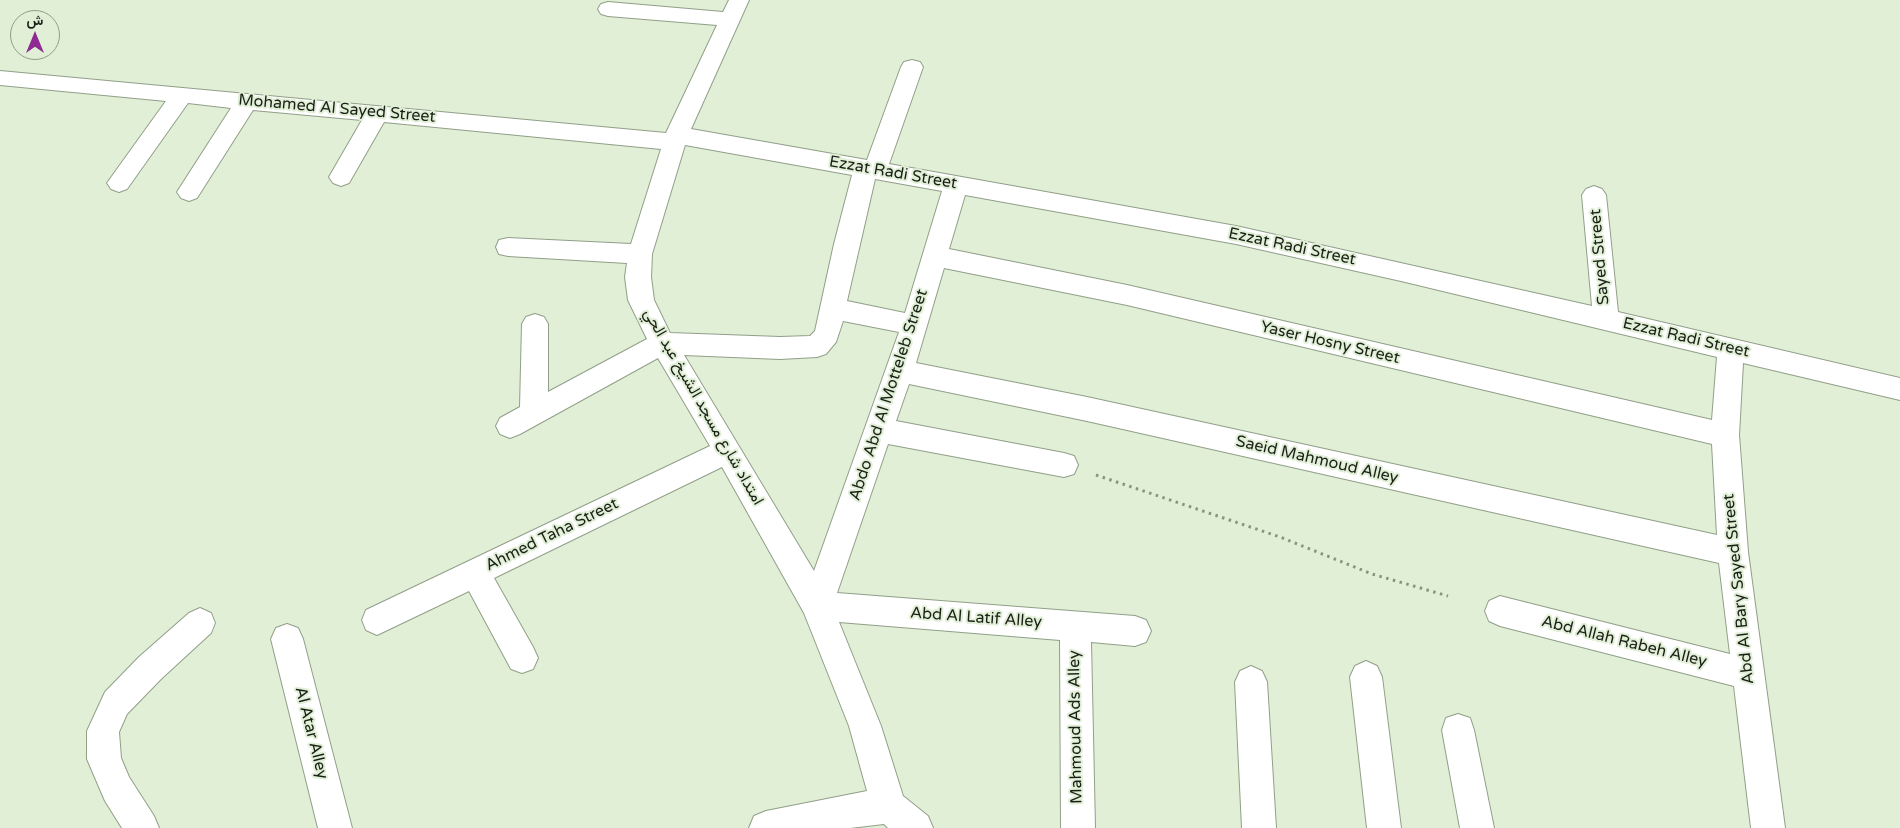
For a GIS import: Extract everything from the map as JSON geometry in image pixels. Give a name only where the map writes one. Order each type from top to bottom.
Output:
[{"type":"street","points":[[608,9],[735,10]]},
{"type":"street","name":"امتداد شارع مسجد الشيخ عبد الحي","points":[[735,10],[676,138],[640,254],[638,277],[641,300],[650,322],[777,533],[817,606],[865,726],[874,814]]},
{"type":"street","points":[[510,426],[663,343],[780,348],[817,346],[826,335],[871,169],[912,68]]},
{"type":"street","name":"Mohamed Al Sayed Street","points":[[0,78],[676,138]]},
{"type":"street","points":[[120,183],[182,95]]},
{"type":"street","points":[[189,192],[247,101]]},
{"type":"street","points":[[341,177],[378,113]]},
{"type":"street","name":"Ezzat Radi Street","points":[[676,138],[871,169],[1236,235],[1401,270],[1900,389]]},
{"type":"street","name":"Abdo Abd Al Motteleb Street","points":[[817,606],[900,371],[956,184]]},
{"type":"street","name":"Sayed Street","points":[[1594,195],[1606,319]]},
{"type":"street","points":[[508,247],[640,254]]},
{"type":"street","name":"Yaser Hosny Street","points":[[934,256],[1127,295],[1725,435]]},
{"type":"street","points":[[832,308],[914,325]]},
{"type":"street","points":[[534,413],[535,324]]},
{"type":"street","name":"Abd Al Bary Sayed Street","points":[[1731,349],[1725,435],[1733,552],[1768,828]]},
{"type":"street","name":"Saeid Mahmoud Alley","points":[[900,371],[1087,409],[1733,552]]},
{"type":"street","points":[[879,430],[1064,465]]},
{"type":"street","name":"Ahmed Taha Street","points":[[377,620],[727,451]]},
{"type":"street","points":[[475,573],[522,658]]},
{"type":"street","name":"Abd Al Latif Alley","points":[[817,606],[1135,631]]},
{"type":"street","name":"Abd Allah Rabeh Alley","points":[[1500,611],[1748,674]]},
{"type":"street","points":[[142,828],[117,789],[104,759],[103,731],[116,703],[150,668],[200,623]]},
{"type":"street","name":"Mahmoud Ads Alley","points":[[1075,626],[1078,828]]},
{"type":"street","name":"Al Atar Alley","points":[[287,639],[335,828]]},
{"type":"street","points":[[1366,677],[1384,828]]},
{"type":"street","points":[[1251,682],[1259,828]]},
{"type":"street","points":[[1458,730],[1477,828]]},
{"type":"street","points":[[772,827],[874,814],[916,828]]},
{"type":"path","points":[[1064,465],[1280,538],[1372,574],[1448,596]]}]
